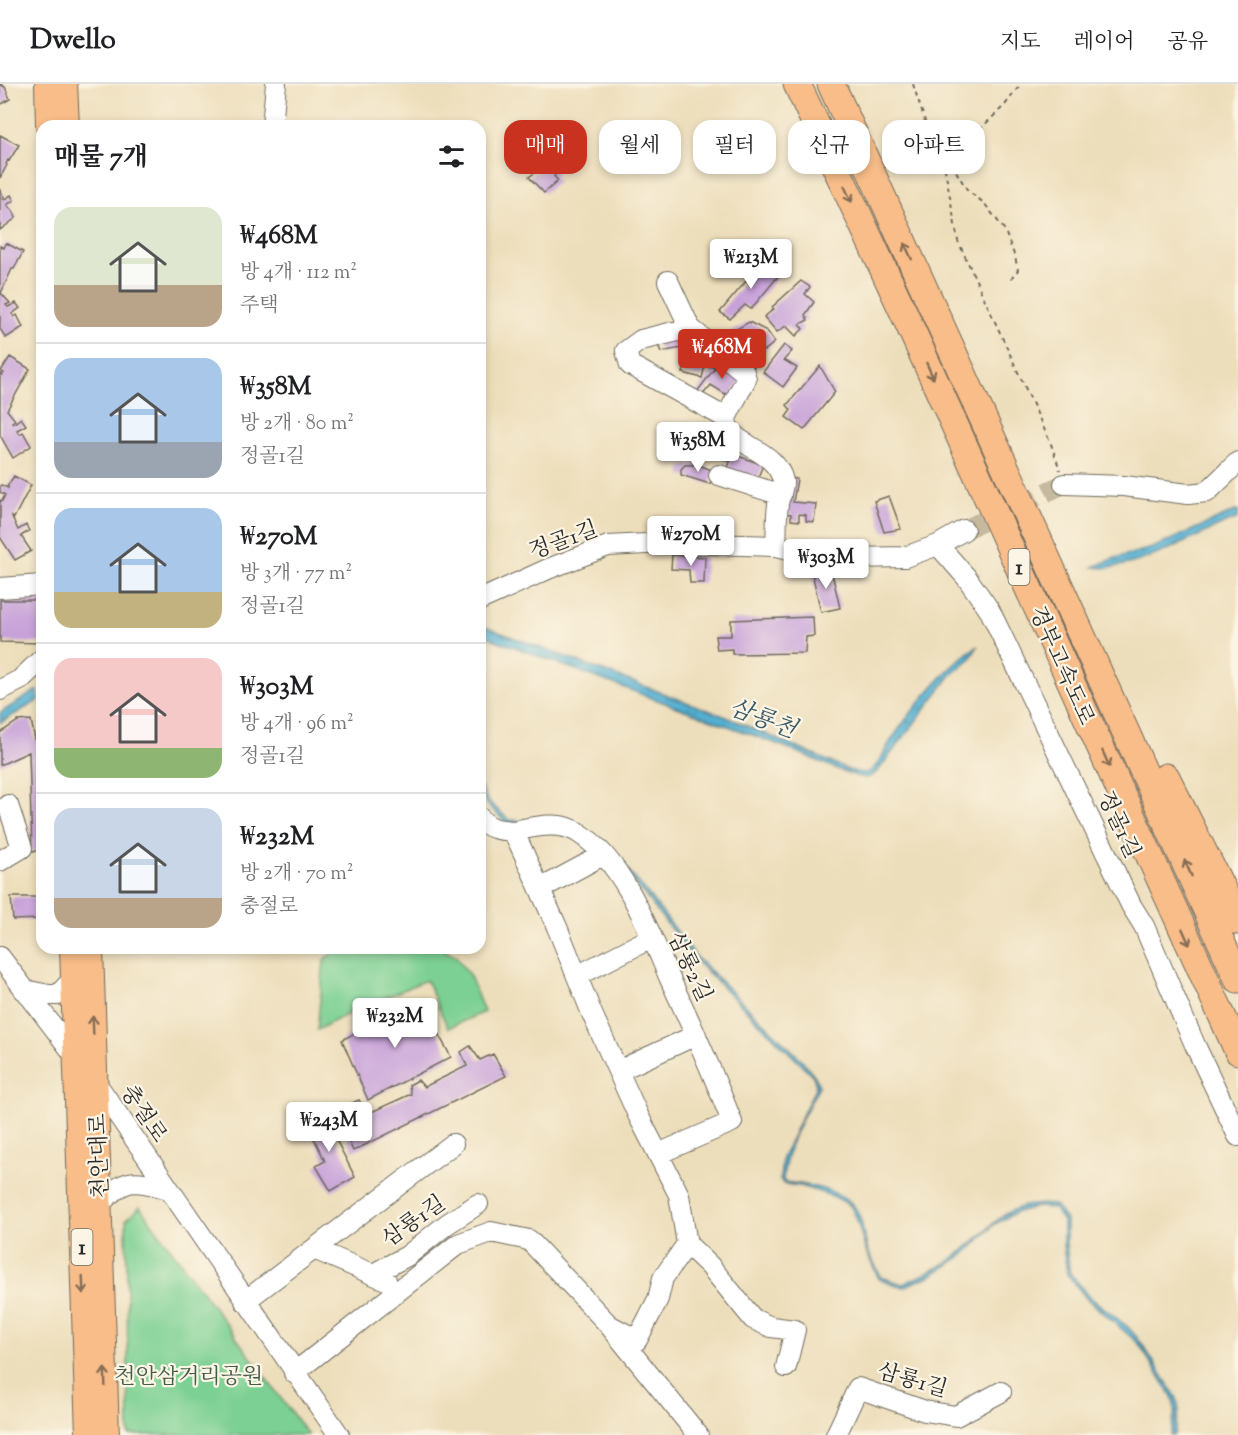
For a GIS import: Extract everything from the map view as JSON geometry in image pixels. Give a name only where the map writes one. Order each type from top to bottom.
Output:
[{"type":"highway","name":"경부고속도로","points":[[797,84],[908,322],[1238,1051]]},
{"type":"highway","name":"경부고속도로","points":[[831,84],[1238,979]]},
{"type":"highway","points":[[926,290],[1238,921]]},
{"type":"main road","points":[[47,84],[48,120]]},
{"type":"main road","points":[[65,84],[67,120]]},
{"type":"main road","name":"천안대로","points":[[72,954],[88,1435]]},
{"type":"main road","name":"천안대로","points":[[91,954],[106,1435]]},
{"type":"street","points":[[273,120],[276,84]]},
{"type":"street","points":[[668,281],[690,328],[744,372],[746,379],[726,418],[726,424],[732,435],[764,453],[777,469],[783,484],[776,546]]},
{"type":"street","points":[[690,328],[640,340],[626,351],[630,365],[726,418]]},
{"type":"street","points":[[1064,484],[1124,486],[1188,494],[1207,492],[1236,469]]},
{"type":"street","points":[[719,475],[781,495]]},
{"type":"street","name":"정골1길","points":[[486,597],[548,568],[608,546],[665,543],[776,546],[812,554],[854,558],[905,557],[938,545],[964,530]]},
{"type":"street","name":"정골1길","points":[[938,545],[967,578],[990,611],[1131,905],[1144,927],[1195,1045],[1238,1136]]},
{"type":"street","points":[[0,582],[36,583]]},
{"type":"street","points":[[0,588],[36,584]]},
{"type":"street","points":[[0,690],[20,680],[36,665]]},
{"type":"street","points":[[0,861],[22,848],[8,805]]},
{"type":"street","name":"삼룡2길","points":[[486,824],[495,830],[513,831],[537,826],[560,825],[578,832],[614,868],[633,898],[696,1035],[732,1122],[658,1154]]},
{"type":"street","points":[[513,831],[618,1071],[679,1195],[687,1244],[710,1266],[753,1319],[771,1327],[795,1330],[786,1367]]},
{"type":"street","points":[[540,890],[603,855]]},
{"type":"street","points":[[577,976],[651,938]]},
{"type":"street","name":"충절로","points":[[0,957],[96,1083],[294,1373],[339,1435]]},
{"type":"street","points":[[24,990],[58,995],[74,979]]},
{"type":"street","points":[[618,1071],[696,1035]]},
{"type":"street","points":[[245,1300],[453,1144]]},
{"type":"street","points":[[99,1205],[115,1189],[132,1181],[168,1189]]},
{"type":"street","name":"삼룡1길","points":[[374,1274],[407,1256],[447,1224],[478,1204]]},
{"type":"street","points":[[294,1373],[458,1244],[491,1232],[530,1240],[609,1325],[698,1435]]},
{"type":"street","points":[[609,1325],[637,1340],[658,1299],[663,1278],[687,1244]]},
{"type":"street","name":"삼룡1길","points":[[314,1249],[403,1288]]},
{"type":"street","name":"삼룡1길","points":[[836,1435],[858,1388],[925,1412],[956,1416],[1001,1392]]},
{"type":"path","points":[[913,84],[930,137],[944,164],[958,241],[1051,444],[1064,484]]},
{"type":"path","points":[[1011,279],[1018,270],[1004,229],[984,203],[968,191],[955,167],[968,141],[1005,105],[1022,84]]},
{"type":"green space","points":[[330,954],[452,954],[456,956],[470,976],[484,1012],[448,1028],[426,980],[354,1011],[317,1030],[324,961]]},
{"type":"green space","name":"천안삼거리공원","points":[[140,1207],[308,1435],[129,1435],[126,1220]]},
{"type":"water","points":[[1238,510],[1238,518],[1146,559],[1109,568],[1093,567],[1115,558],[1152,548]]},
{"type":"water","points":[[486,627],[724,716],[849,770],[861,773],[869,772],[875,767],[920,701],[955,663],[978,646],[970,659],[951,675],[878,771],[867,778],[841,771],[790,749],[486,636]]},
{"type":"water","points":[[36,691],[36,702],[0,723],[0,713]]},
{"type":"water","points":[[486,797],[509,820],[599,838],[645,890],[697,958],[803,1061],[815,1076],[819,1086],[791,1143],[784,1182],[829,1191],[851,1203],[858,1213],[868,1251],[881,1277],[903,1284],[950,1260],[994,1223],[1013,1210],[1038,1204],[1055,1205],[1066,1220],[1066,1245],[1070,1273],[1089,1296],[1128,1327],[1141,1342],[1177,1398],[1179,1411],[1174,1435],[1170,1435],[1175,1411],[1173,1398],[1139,1344],[1087,1299],[1067,1274],[1063,1245],[1063,1221],[1053,1208],[1036,1207],[1017,1212],[995,1224],[965,1254],[930,1276],[903,1287],[879,1279],[866,1251],[850,1205],[835,1197],[801,1186],[784,1184],[780,1180],[782,1158],[816,1086],[813,1076],[694,959],[643,893],[597,841],[507,824],[486,803]]},
{"type":"building","points":[[0,84],[5,87],[10,99],[0,105]]},
{"type":"building","points":[[0,135],[19,145],[8,160],[0,178]]},
{"type":"building","points":[[533,174],[556,174],[554,176],[558,181],[544,193],[529,177]]},
{"type":"building","points":[[0,190],[4,197],[3,200],[11,195],[14,200],[7,205],[16,218],[0,230]]},
{"type":"building","points":[[6,243],[23,252],[1,293],[10,303],[6,305],[8,307],[16,303],[20,308],[12,314],[14,317],[17,315],[23,327],[6,338],[0,329],[0,246],[4,248]]},
{"type":"building","points":[[763,261],[780,274],[751,309],[745,305],[730,319],[720,312]]},
{"type":"building","points":[[801,281],[810,287],[805,294],[814,302],[805,315],[808,320],[800,324],[803,329],[796,336],[786,326],[777,332],[764,317]]},
{"type":"building","points":[[749,322],[767,331],[775,342],[764,351],[757,345],[737,363],[717,345],[731,332]]},
{"type":"building","points":[[677,333],[682,348],[661,352],[655,338]]},
{"type":"building","points":[[784,345],[792,351],[784,360],[797,368],[783,387],[763,372]]},
{"type":"building","points":[[689,349],[717,356],[714,367],[705,366],[702,378],[683,373]]},
{"type":"building","points":[[755,352],[762,357],[751,370],[743,365]]},
{"type":"building","points":[[10,357],[30,369],[7,410],[15,420],[13,424],[21,418],[26,425],[17,430],[20,434],[23,432],[31,446],[13,458],[0,435],[0,373],[2,375],[4,373],[1,371]]},
{"type":"building","points":[[721,360],[743,376],[730,397],[711,385],[701,397],[696,393]]},
{"type":"building","points":[[820,366],[835,392],[804,430],[786,417],[791,410],[787,405]]},
{"type":"building","points":[[726,442],[734,446],[728,461],[721,458]]},
{"type":"building","points":[[733,454],[763,465],[756,482],[726,473]]},
{"type":"building","points":[[694,463],[714,471],[710,484],[681,475],[681,469],[685,465]]},
{"type":"building","points":[[14,476],[31,485],[14,518],[12,517],[18,530],[26,525],[29,531],[21,536],[31,551],[15,560],[0,537],[0,500],[2,501],[5,495],[0,492],[0,486],[8,488]]},
{"type":"building","points":[[791,478],[797,479],[793,502],[816,504],[814,522],[806,521],[806,515],[799,514],[799,521],[791,520],[791,514],[784,513]]},
{"type":"building","points":[[889,496],[901,529],[884,532],[874,501]]},
{"type":"building","points":[[672,555],[705,557],[704,583],[690,583],[689,570],[671,569]]},
{"type":"building","points":[[831,569],[840,608],[821,612],[812,573]]},
{"type":"building","points":[[0,600],[36,600],[36,643],[0,642]]},
{"type":"building","points":[[813,617],[814,636],[806,637],[805,653],[732,654],[732,649],[717,650],[715,636],[731,636],[731,620]]},
{"type":"building","points":[[31,720],[36,740],[36,851],[32,851],[29,752],[0,765],[0,733],[18,721]]},
{"type":"building","points":[[11,897],[36,897],[36,919],[13,920]]},
{"type":"building","points":[[419,999],[451,1057],[368,1100],[342,1040]]},
{"type":"building","points":[[470,1046],[480,1060],[493,1054],[506,1076],[353,1151],[343,1128],[356,1121],[350,1104],[359,1100],[367,1114],[411,1094],[409,1085],[418,1080],[424,1087],[467,1066],[461,1052]]},
{"type":"building","points":[[321,1110],[355,1177],[331,1191],[316,1166],[325,1161],[304,1118]]},
{"type":"tunnel","points":[[964,530],[1064,484]]},
{"type":"water label","name":"삼룡천","points":[[763,718]]}]
